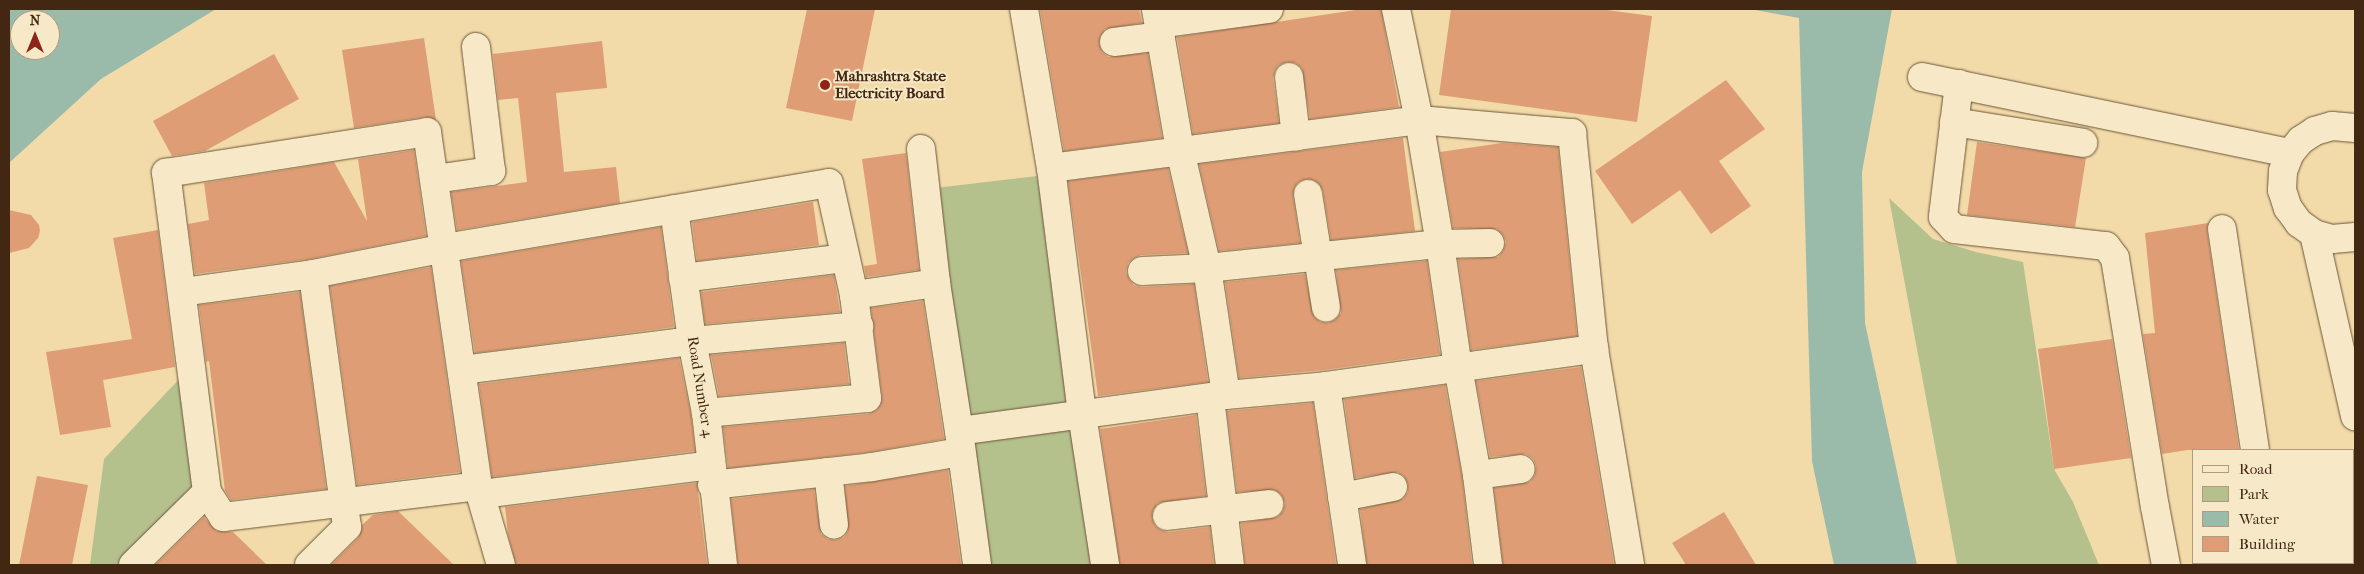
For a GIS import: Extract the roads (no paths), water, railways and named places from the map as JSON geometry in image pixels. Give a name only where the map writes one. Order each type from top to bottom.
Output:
[{"type":"street","points":[[1024,9],[1051,168],[1082,414],[1105,565]]},
{"type":"street","points":[[1114,42],[1159,23],[1269,9]]},
{"type":"street","points":[[1396,9],[1419,120],[1440,244],[1458,367],[1477,475],[1488,565]]},
{"type":"street","points":[[1159,23],[1180,150],[1207,268],[1218,396],[1223,510],[1230,565]]},
{"type":"street","points":[[435,178],[491,171],[476,47]]},
{"type":"street","points":[[1289,77],[1296,137]]},
{"type":"street","points":[[1922,77],[2290,153]]},
{"type":"street","points":[[1959,84],[1943,217],[1954,229],[2106,246],[2116,258],[2154,507],[2166,565]]},
{"type":"street","points":[[1051,168],[1419,120],[1572,133],[1594,349],[1630,565]]},
{"type":"street","points":[[1954,122],[2083,143]]},
{"type":"street","points":[[2355,128],[2332,126],[2315,131],[2301,140],[2290,153],[2283,171],[2282,190],[2288,208],[2299,223],[2314,234],[2332,239],[2355,237]]},
{"type":"street","points":[[501,565],[480,490],[427,132],[166,173],[207,492],[223,517],[344,502],[480,490],[712,475],[828,472],[872,467],[960,441],[1082,414],[1218,396],[1326,386],[1594,349]]},
{"type":"street","points":[[921,149],[936,283],[977,565]]},
{"type":"street","points":[[182,292],[313,274],[445,248],[829,183],[854,295],[867,398],[706,413]]},
{"type":"street","points":[[1308,194],[1326,308]]},
{"type":"street","name":"Road Number 4","points":[[674,209],[692,341],[706,413],[723,565]]},
{"type":"street","points":[[2222,229],[2255,449]]},
{"type":"street","points":[[2314,234],[2355,416]]},
{"type":"street","points":[[1142,271],[1207,268],[1440,244],[1490,243]]},
{"type":"street","points":[[683,278],[845,258]]},
{"type":"street","points":[[309,565],[347,527],[313,274]]},
{"type":"street","points":[[854,295],[936,283]]},
{"type":"street","points":[[462,370],[692,341],[859,326]]},
{"type":"street","points":[[1326,386],[1352,565]]},
{"type":"street","points":[[1477,475],[1521,469]]},
{"type":"street","points":[[828,472],[834,525]]},
{"type":"street","points":[[1342,497],[1393,487]]},
{"type":"street","points":[[133,565],[207,492]]},
{"type":"street","points":[[1167,516],[1269,504]]},
{"type":"water","points":[[9,9],[216,9],[101,79],[9,163]]},
{"type":"water","points":[[1749,9],[1892,9],[1862,172],[1865,323],[1917,565],[1834,565],[1812,461],[1799,18]]},
{"type":"place","name":"Mahrashtra State Electricity Board","points":[[825,85]]}]
